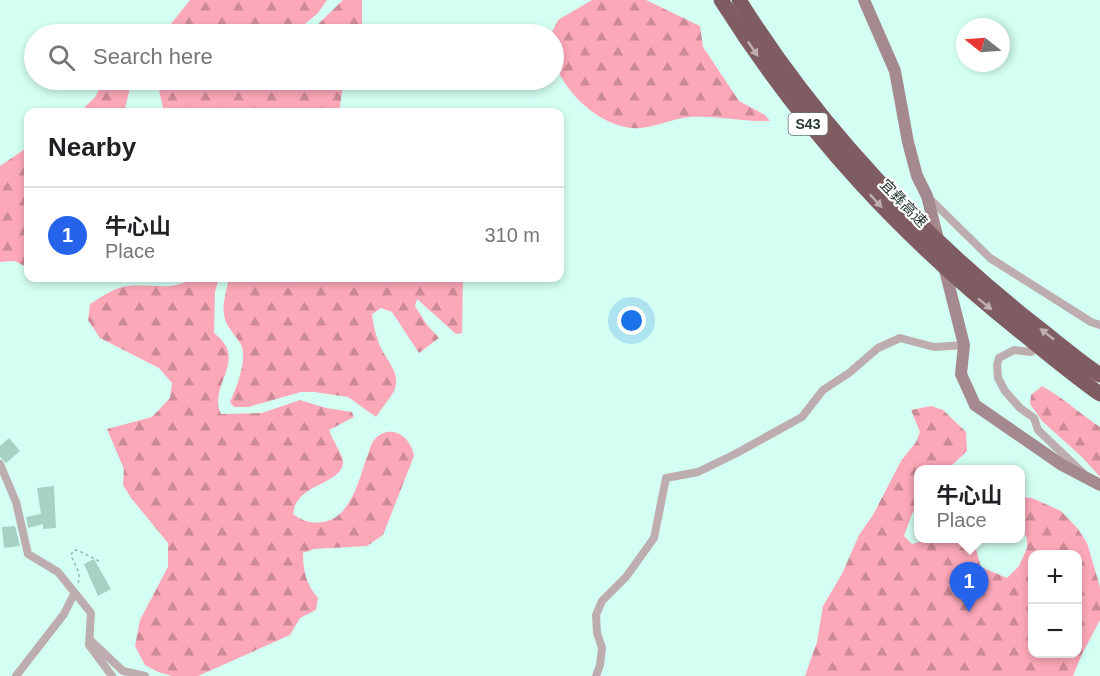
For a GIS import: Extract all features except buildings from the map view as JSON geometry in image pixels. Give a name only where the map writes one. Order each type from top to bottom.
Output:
[{"type":"highway","name":"宜彝高速","points":[[721,0],[760,59],[817,135],[855,178],[1093,376],[1100,394]]},
{"type":"highway","name":"宜彝高速","points":[[739,0],[772,50],[828,125],[916,231]]},
{"type":"main road","points":[[864,0],[895,71],[908,142],[917,176],[927,196],[964,345],[961,374],[975,405],[1062,465],[1100,485]]},
{"type":"street","points":[[927,196],[990,258],[1091,322],[1100,325]]},
{"type":"street","points":[[596,676],[602,648],[597,633],[596,615],[602,601],[626,577],[654,538],[666,478],[698,472],[802,417],[823,390],[878,348],[900,338],[934,347],[964,345]]},
{"type":"street","points":[[1031,352],[1014,350],[999,358],[998,378],[1005,391],[1020,408],[1034,418],[1038,430],[1072,460],[1088,479]]},
{"type":"street","points":[[0,464],[16,502],[28,554],[58,572],[91,613],[90,645],[112,676]]},
{"type":"street","points":[[16,676],[64,614],[74,594]]},
{"type":"street","points":[[90,640],[123,671],[144,676]]},
{"type":"path","points":[[74,594],[74,589],[80,579],[71,555],[73,550],[101,562]]},
{"type":"green space","points":[[190,0],[327,0],[318,13],[305,24],[171,24]]},
{"type":"green space","points":[[343,0],[362,0],[362,24],[318,24]]},
{"type":"green space","points":[[592,0],[646,0],[700,26],[703,47],[739,101],[765,115],[770,121],[691,117],[641,128],[627,128],[613,124],[599,117],[587,107],[564,82],[564,24],[556,24],[558,20]]},
{"type":"green space","points":[[99,90],[130,90],[125,108],[84,108]]},
{"type":"green space","points":[[159,90],[342,90],[340,108],[163,108]]},
{"type":"green space","points":[[24,150],[24,266],[15,261],[0,262],[0,166]]},
{"type":"green space","points":[[184,282],[218,282],[215,292],[214,333],[224,343],[228,353],[228,363],[219,393],[218,403],[221,414],[262,413],[300,400],[326,408],[352,412],[354,417],[329,430],[343,461],[341,469],[336,475],[302,496],[293,514],[307,521],[319,523],[333,519],[341,513],[353,496],[372,443],[380,435],[393,432],[404,437],[414,456],[383,535],[367,546],[314,549],[303,553],[306,577],[318,598],[316,610],[300,618],[290,635],[198,676],[172,676],[158,672],[145,665],[135,646],[140,620],[168,567],[168,543],[123,485],[124,469],[107,429],[152,417],[170,398],[172,383],[159,368],[100,338],[88,320],[90,304],[115,290],[132,286],[176,285]]},
{"type":"green space","points":[[228,282],[463,282],[462,333],[456,334],[417,299],[415,306],[439,338],[419,353],[392,312],[381,308],[372,314],[379,342],[393,368],[396,380],[393,393],[376,417],[348,397],[314,392],[301,392],[248,407],[234,407],[230,402],[241,373],[243,356],[240,343],[225,319],[224,301]]},
{"type":"green space","points":[[1042,386],[1100,427],[1100,477],[1082,457],[1043,422],[1030,404],[1031,395]]},
{"type":"green space","points":[[931,406],[943,410],[966,432],[967,451],[952,465],[914,465],[914,511],[904,536],[912,544],[974,543],[981,567],[1007,578],[1019,566],[1027,548],[1025,497],[1032,498],[1061,511],[1078,529],[1087,543],[1100,587],[1100,620],[1082,654],[1082,550],[1028,550],[1028,658],[1080,658],[1073,676],[805,676],[817,642],[823,606],[842,574],[859,535],[873,515],[901,461],[916,442],[920,432],[911,410]]},
{"type":"place","name":"牛心山","points":[[969,612]]}]
